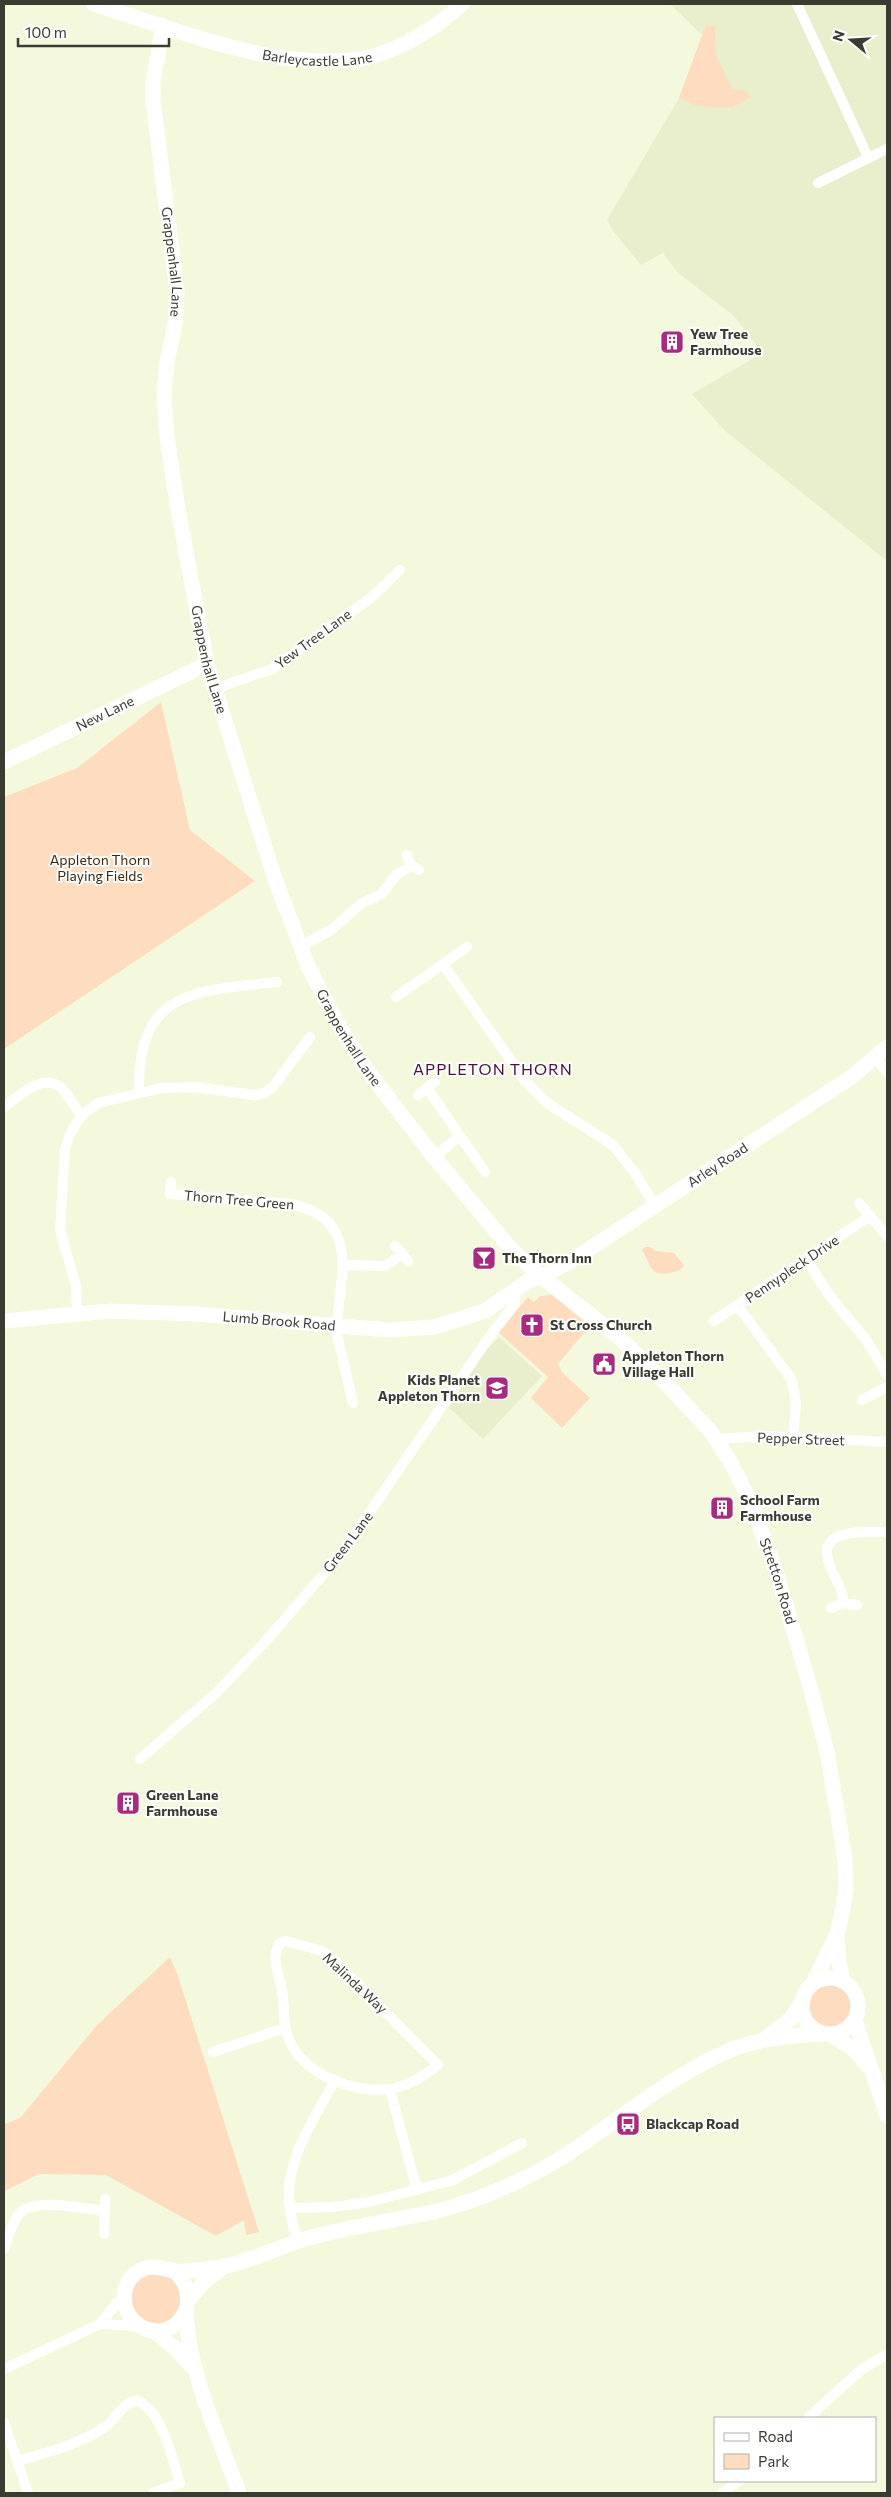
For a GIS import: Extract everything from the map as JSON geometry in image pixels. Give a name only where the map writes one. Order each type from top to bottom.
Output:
[{"type":"street","points":[[96,4],[163,26]]},
{"type":"street","name":"Barleycastle Lane","points":[[163,26],[243,50],[294,61],[354,60],[390,50],[444,21],[462,4]]},
{"type":"street","points":[[797,4],[868,157]]},
{"type":"street","name":"Grappenhall Lane","points":[[163,26],[155,71],[153,101],[177,290],[175,324],[165,377],[165,415],[190,581],[214,689],[269,862],[300,947],[323,999],[352,1047],[434,1157],[510,1248],[542,1277]]},
{"type":"street","points":[[818,183],[887,149]]},
{"type":"street","name":"Yew Tree Lane","points":[[214,689],[272,669],[372,597],[400,570]]},
{"type":"street","name":"New Lane","points":[[4,762],[207,664]]},
{"type":"street","points":[[300,947],[324,935],[362,903],[382,894],[396,875],[412,864]]},
{"type":"street","points":[[396,997],[467,947]]},
{"type":"street","points":[[443,964],[526,1082],[547,1103],[613,1145],[634,1172],[655,1206]]},
{"type":"street","points":[[139,1092],[138,1069],[143,1044],[151,1025],[165,1008],[180,999],[239,986],[279,981]]},
{"type":"street","points":[[77,1313],[76,1286],[60,1230],[65,1150],[70,1134],[81,1116],[98,1103],[162,1088],[193,1087],[254,1095],[264,1093],[272,1088],[310,1037]]},
{"type":"street","name":"Arley Road","points":[[542,1277],[655,1206],[850,1078],[876,1059],[887,1047]]},
{"type":"street","points":[[876,1059],[887,1072]]},
{"type":"street","points":[[4,1107],[40,1082],[51,1083],[60,1087],[81,1116]]},
{"type":"street","points":[[418,1095],[431,1085],[460,1136],[485,1172]]},
{"type":"street","points":[[434,1157],[460,1136]]},
{"type":"street","name":"Thorn Tree Green","points":[[171,1182],[170,1194],[307,1207],[323,1216],[335,1230],[342,1245],[343,1265],[336,1326],[353,1403]]},
{"type":"street","points":[[859,1203],[887,1236]]},
{"type":"street","name":"Pennypleck Drive","points":[[714,1321],[870,1216]]},
{"type":"street","points":[[343,1265],[385,1266],[402,1254]]},
{"type":"street","points":[[806,1259],[829,1295],[867,1341],[887,1375]]},
{"type":"street","name":"Lumb Brook Road","points":[[4,1321],[110,1311],[197,1314],[388,1330],[434,1327],[485,1311],[512,1294],[528,1281],[542,1277]]},
{"type":"street","name":"Stretton Road","points":[[542,1277],[621,1339],[679,1397],[715,1439],[731,1462],[762,1531],[793,1629],[826,1752],[845,1860],[846,1889],[837,1934],[813,1983]]},
{"type":"street","name":"Green Lane","points":[[140,1759],[215,1694],[265,1642],[342,1553],[490,1336],[515,1304],[512,1294]]},
{"type":"street","points":[[738,1306],[792,1380],[796,1404],[793,1439]]},
{"type":"street","points":[[862,1400],[887,1387]]},
{"type":"street","name":"Pepper Street","points":[[715,1439],[764,1436],[793,1439],[887,1442]]},
{"type":"street","points":[[844,1603],[843,1594],[828,1559],[830,1543],[837,1536],[849,1532],[887,1532]]},
{"type":"street","points":[[830,1608],[844,1603],[857,1605]]},
{"type":"street","name":"Stretton Road","points":[[837,1934],[839,1962],[843,1981]]},
{"type":"street","name":"Malinda Way","points":[[285,2028],[283,1997],[274,1956],[280,1943],[286,1941],[322,1951],[334,1958],[438,2065],[412,2083],[390,2089]]},
{"type":"street","points":[[764,2040],[792,2018],[804,1994],[813,1983],[828,1978],[843,1981],[856,1995],[858,2004],[855,2020],[887,2116]]},
{"type":"street","points":[[802,2001],[804,2018],[808,2025],[852,2048],[874,2074]]},
{"type":"street","points":[[4,2369],[100,2324],[125,2293],[131,2278],[147,2267],[157,2266],[174,2271],[224,2266],[297,2242],[442,2209],[479,2198],[560,2158],[667,2085],[718,2055],[764,2040],[841,2032],[855,2020]]},
{"type":"street","points":[[213,2052],[285,2028],[290,2042],[298,2055],[308,2065],[335,2080],[368,2089],[390,2089],[418,2190]]},
{"type":"street","points":[[297,2242],[290,2208],[289,2189],[297,2155],[335,2080]]},
{"type":"street","points":[[290,2208],[352,2205],[454,2180],[522,2143]]},
{"type":"street","points":[[104,2234],[105,2199]]},
{"type":"street","points":[[4,2249],[17,2218],[26,2209],[33,2206],[52,2205],[105,2211]]},
{"type":"street","points":[[100,2324],[147,2328],[172,2326],[202,2284],[224,2266]]},
{"type":"street","points":[[174,2271],[185,2283],[187,2341],[193,2368],[239,2493]]},
{"type":"street","points":[[125,2293],[127,2312],[175,2348],[193,2368]]},
{"type":"street","points":[[809,2417],[862,2370],[887,2354]]},
{"type":"street","points":[[18,2461],[77,2443],[112,2422],[128,2403],[137,2401],[146,2406],[161,2427],[180,2483],[153,2493]]},
{"type":"street","points":[[4,2422],[7,2441],[18,2461],[28,2493]]},
{"type":"street","points":[[722,2493],[738,2482]]},
{"type":"shaded area","points":[[670,4],[887,4],[887,561],[724,430],[692,394],[757,356],[758,347],[734,316],[677,272],[663,253],[641,265],[614,232],[607,220],[679,98],[702,35]]},
{"type":"shaded area","name":"Kids Planet Appleton Thorn","points":[[499,1337],[542,1376],[483,1439],[449,1408],[479,1358]]},
{"type":"green space","points":[[706,25],[715,27],[716,55],[732,89],[745,91],[751,97],[733,107],[718,108],[695,105],[679,98]]},
{"type":"green space","name":"Appleton Thorn Playing Fields","points":[[161,702],[190,830],[255,881],[4,1049],[4,797],[77,768]]},
{"type":"green space","points":[[645,1247],[650,1247],[656,1251],[674,1253],[684,1265],[680,1270],[674,1272],[656,1272],[650,1266],[642,1250]]},
{"type":"green space","points":[[552,1295],[590,1326],[558,1364],[562,1372],[590,1398],[562,1428],[531,1398],[548,1377],[498,1332],[528,1297],[534,1302],[540,1296]]},
{"type":"green space","points":[[170,1957],[178,1976],[259,2232],[246,2235],[244,2220],[216,2236],[106,2175],[39,2174],[5,2191],[4,2188],[4,2124],[20,2118],[98,2024]]},
{"type":"green space","points":[[830,1985],[843,1989],[849,1995],[853,2008],[849,2021],[843,2027],[830,2031],[817,2027],[811,2021],[807,2008],[811,1995],[817,1989]]},
{"type":"green space","points":[[156,2273],[166,2275],[174,2281],[180,2289],[182,2299],[180,2309],[174,2317],[166,2323],[156,2325],[146,2323],[138,2317],[132,2309],[130,2299],[132,2289],[138,2281],[146,2275]]},
{"type":"place","name":"Yew Tree Farmhouse","points":[[672,342]]},
{"type":"place","name":"The Thorn Inn","points":[[484,1258]]},
{"type":"place","name":"St Cross Church","points":[[532,1325]]},
{"type":"place","name":"Appleton Thorn Village Hall","points":[[604,1364]]},
{"type":"place","name":"Kids Planet Appleton Thorn","points":[[497,1388]]},
{"type":"place","name":"School Farm Farmhouse","points":[[722,1508]]},
{"type":"place","name":"Green Lane Farmhouse","points":[[128,1803]]},
{"type":"place","name":"Blackcap Road","points":[[628,2124]]},
{"type":"district","name":"APPLETON THORN","points":[[493,1069]]}]
